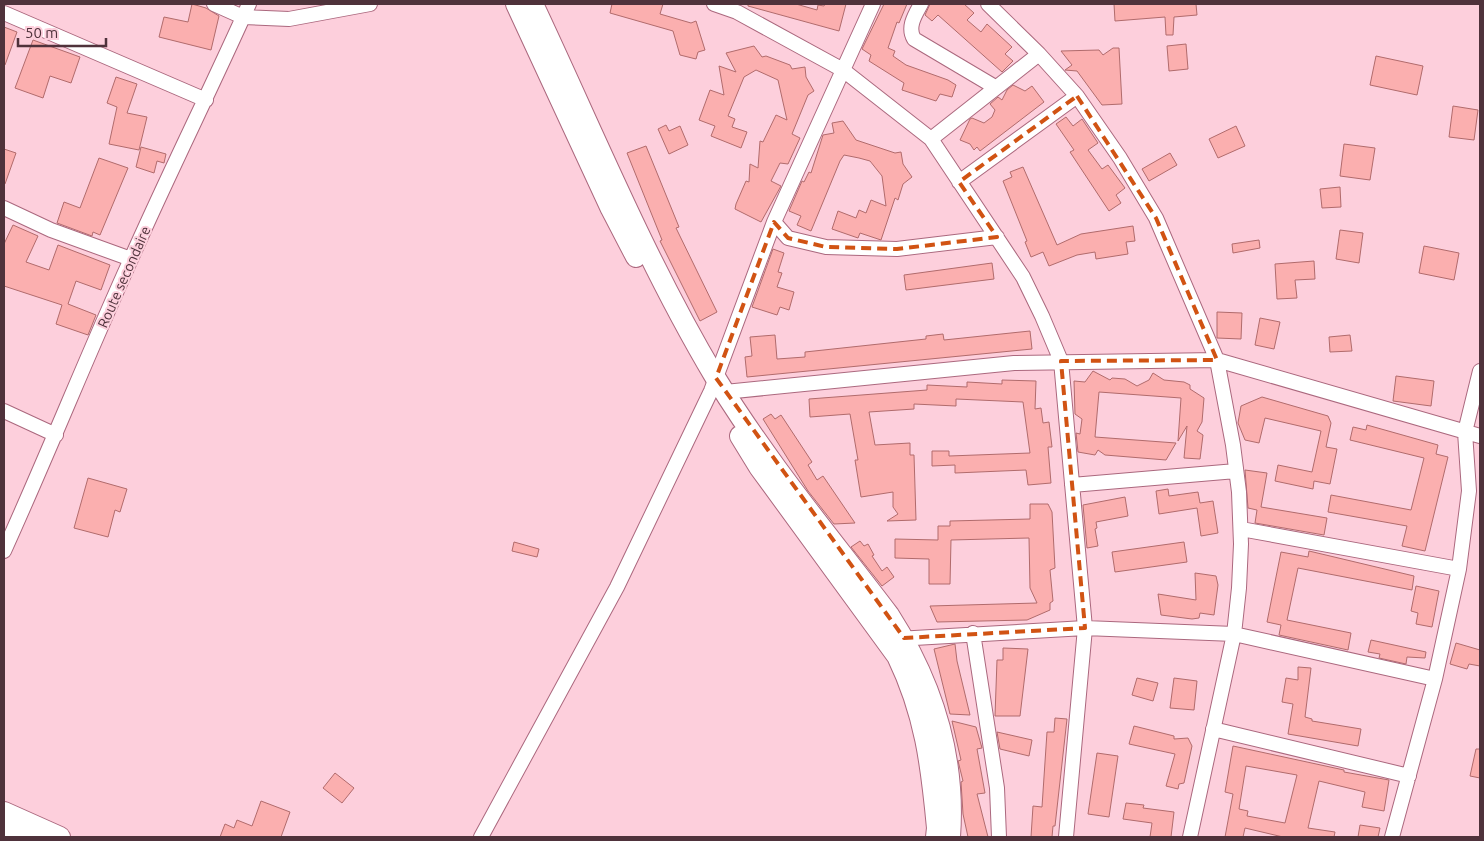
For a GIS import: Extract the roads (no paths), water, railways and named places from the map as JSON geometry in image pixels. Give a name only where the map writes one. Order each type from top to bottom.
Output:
[{"type":"street","points":[[214,4],[289,19],[370,4]]},
{"type":"street","points":[[516,4],[611,209],[646,277],[717,387]]},
{"type":"street","points":[[533,4],[660,280],[760,467],[921,673],[939,722],[949,764],[951,799],[950,837]]},
{"type":"street","points":[[714,4],[739,8],[843,70],[931,139],[1023,277],[1042,316],[1061,361],[1085,628],[1066,837]]},
{"type":"street","points":[[481,837],[618,587],[717,387],[774,222],[873,4]]},
{"type":"street","points":[[921,4],[912,22],[911,34],[914,39],[995,87]]},
{"type":"street","points":[[988,4],[1039,54],[1077,96],[1120,158],[1156,218],[1217,360],[1225,396],[1236,471],[1241,529],[1239,588],[1234,634],[1190,837]]},
{"type":"street","name":"Route secondaire","points":[[4,551],[131,259],[246,10]]},
{"type":"street","points":[[4,13],[206,100]]},
{"type":"street","points":[[931,139],[1039,54]]},
{"type":"street","points":[[959,182],[1077,96]]},
{"type":"street","points":[[4,208],[51,230],[131,259]]},
{"type":"street","points":[[774,222],[788,238],[826,247],[897,249],[997,237]]},
{"type":"street","points":[[717,387],[1014,363],[1217,360],[1480,436]]},
{"type":"street","points":[[1392,837],[1436,679],[1459,569],[1469,491],[1465,432],[1480,370]]},
{"type":"street","points":[[4,411],[56,435]]},
{"type":"street","points":[[1072,485],[1236,471]]},
{"type":"street","points":[[1241,529],[1459,569]]},
{"type":"street","points":[[895,639],[1085,628],[1234,634],[1436,679]]},
{"type":"street","points":[[973,633],[998,788],[999,837]]},
{"type":"street","points":[[895,639],[897,656],[911,684],[925,731],[937,828],[936,837]]},
{"type":"street","points":[[1213,729],[1409,776]]},
{"type":"street","points":[[4,812],[60,837]]},
{"type":"street","points":[[4,829],[23,837]]}]
